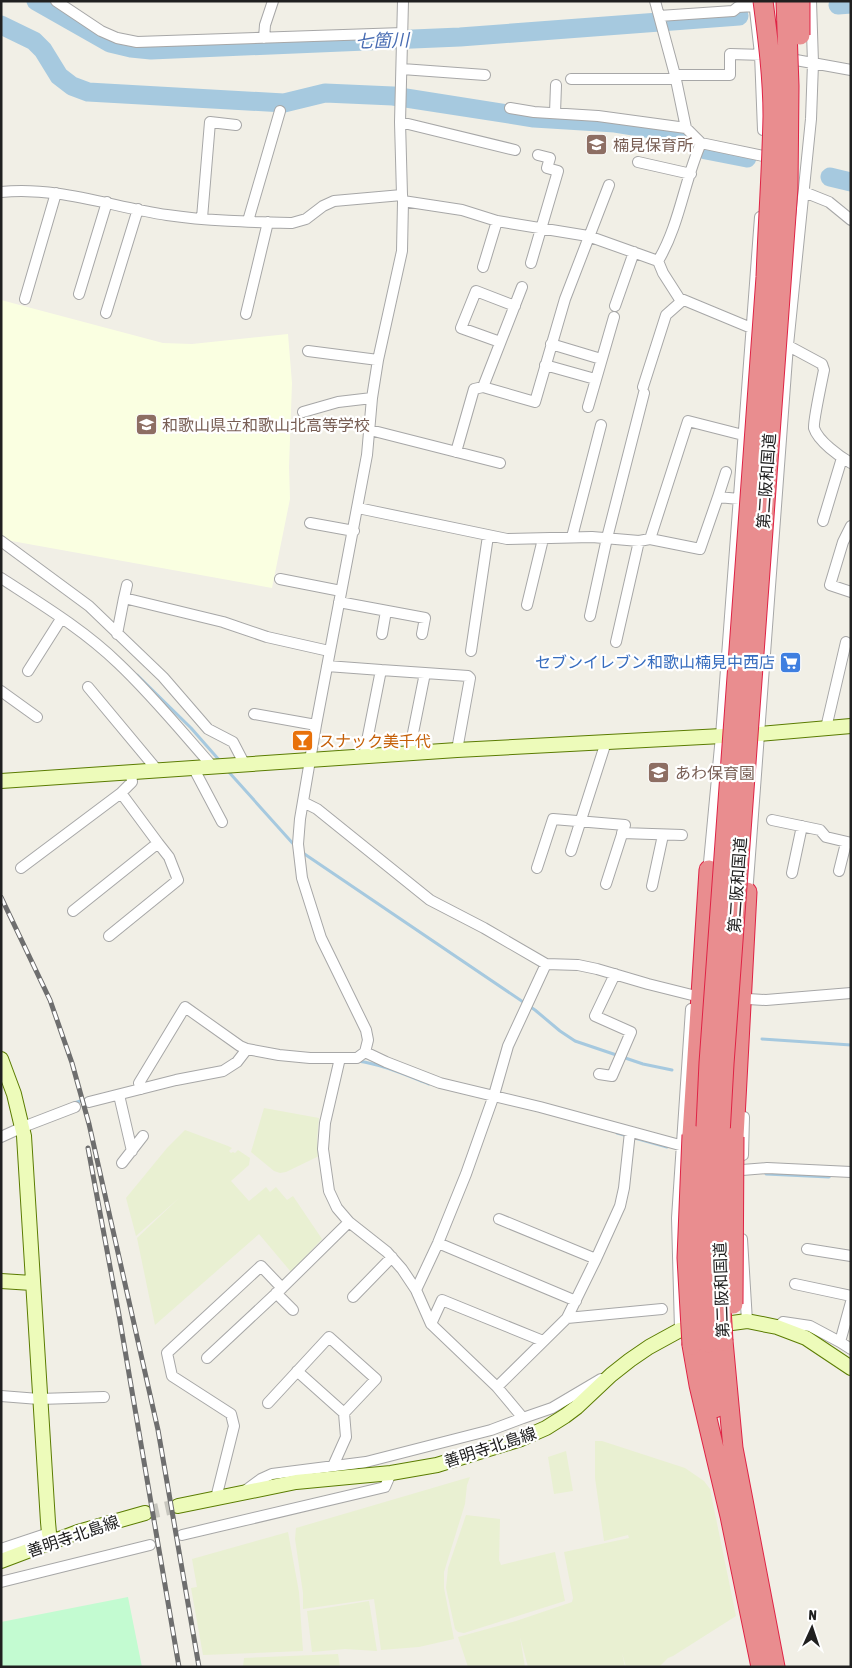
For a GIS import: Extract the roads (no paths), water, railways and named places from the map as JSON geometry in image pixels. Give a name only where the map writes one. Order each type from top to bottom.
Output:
[{"type":"highway","points":[[766,277],[776,197],[780,86],[777,1]]},
{"type":"highway","points":[[786,1],[796,190]]},
{"type":"highway","points":[[796,190],[793,159],[799,85],[800,1]]},
{"type":"highway","points":[[757,3],[767,30],[773,114],[766,277]]},
{"type":"highway","name":"第二阪和国道","points":[[714,1342],[718,1258],[718,1170],[724,1064],[796,190]]},
{"type":"highway","name":"第二阪和国道","points":[[766,277],[709,1063],[703,1224],[720,1400],[733,1448],[775,1667]]},
{"type":"highway","points":[[709,870],[687,1140],[687,1258],[714,1342],[730,1516],[761,1667]]},
{"type":"highway","points":[[714,1342],[732,1297],[734,1138],[747,892]]},
{"type":"street","points":[[56,1],[71,5],[101,31],[117,38],[137,42],[264,38],[403,37]]},
{"type":"street","points":[[264,38],[265,25],[273,1]]},
{"type":"street","points":[[140,1086],[184,1007],[240,1046],[278,1055],[339,1061],[357,1058],[365,1052],[368,1040],[366,1030],[321,938],[302,878],[298,849],[303,802],[329,651],[358,508],[378,360],[402,251],[403,198],[400,122],[403,1]]},
{"type":"street","points":[[656,1],[676,77],[686,128],[700,146],[763,156]]},
{"type":"street","points":[[747,1321],[742,1232],[742,1170],[750,939],[747,892],[788,345],[796,190],[811,119],[813,63],[811,1]]},
{"type":"street","points":[[660,20],[733,11],[738,7],[757,3],[764,119],[763,156],[721,736],[709,870],[692,995],[687,1140],[677,1218],[680,1330]]},
{"type":"street","points":[[571,79],[730,75],[730,54],[760,54],[851,70]]},
{"type":"street","points":[[402,70],[485,75]]},
{"type":"street","points":[[555,113],[556,85]]},
{"type":"street","points":[[510,108],[534,112],[598,116],[686,128]]},
{"type":"street","points":[[248,221],[280,111]]},
{"type":"street","points":[[202,218],[210,122],[236,125]]},
{"type":"street","points":[[400,122],[515,150]]},
{"type":"street","points":[[658,261],[675,226],[700,146]]},
{"type":"street","points":[[532,262],[558,171],[547,168],[550,158],[538,155]]},
{"type":"street","points":[[638,162],[691,174]]},
{"type":"street","points":[[456,452],[474,389],[483,387],[535,402],[565,299],[609,185]]},
{"type":"street","points":[[796,190],[829,202],[851,220]]},
{"type":"street","points":[[1,192],[56,193],[167,215],[292,223],[306,218],[334,201],[403,198],[462,210],[497,221],[541,230],[588,236],[658,261],[679,298],[788,345],[822,364],[824,370],[814,427],[819,438],[846,461],[823,520]]},
{"type":"street","points":[[25,299],[56,193]]},
{"type":"street","points":[[79,294],[107,202]]},
{"type":"street","points":[[106,313],[138,209]]},
{"type":"street","points":[[482,267],[497,221]]},
{"type":"street","points":[[246,314],[268,222]]},
{"type":"street","points":[[588,407],[614,312],[634,252]]},
{"type":"street","points":[[483,387],[522,287]]},
{"type":"street","points":[[500,342],[461,328],[476,291],[515,306]]},
{"type":"street","points":[[590,616],[607,538],[644,390],[666,315],[683,300]]},
{"type":"street","points":[[551,344],[602,359]]},
{"type":"street","points":[[308,351],[378,360]]},
{"type":"street","points":[[545,365],[596,380]]},
{"type":"street","points":[[303,412],[338,402],[372,398]]},
{"type":"street","points":[[650,539],[688,421],[743,435]]},
{"type":"street","points":[[572,537],[600,425]]},
{"type":"street","points":[[370,430],[500,463]]},
{"type":"street","points":[[358,508],[507,539],[572,537],[639,541],[650,539],[700,549],[726,472]]},
{"type":"street","points":[[718,497],[739,499]]},
{"type":"street","points":[[310,523],[354,531]]},
{"type":"street","points":[[851,526],[843,542],[830,585],[851,592]]},
{"type":"street","points":[[471,650],[488,536]]},
{"type":"street","points":[[527,605],[543,539]]},
{"type":"street","points":[[1,541],[89,606],[162,677],[208,729],[233,742],[245,765]]},
{"type":"street","points":[[616,642],[639,541]]},
{"type":"street","points":[[1,578],[61,618],[118,662],[220,767]]},
{"type":"street","points":[[280,579],[386,610],[425,618],[422,634]]},
{"type":"street","points":[[117,634],[127,585]]},
{"type":"street","points":[[124,598],[223,622],[267,637],[329,651]]},
{"type":"street","points":[[382,634],[386,610]]},
{"type":"street","points":[[28,671],[61,618]]},
{"type":"street","points":[[826,728],[846,642]]},
{"type":"street","points":[[327,666],[468,676],[470,678],[457,750]]},
{"type":"street","points":[[364,756],[381,670]]},
{"type":"street","points":[[409,753],[425,673]]},
{"type":"street","points":[[88,687],[158,771]]},
{"type":"street","points":[[1,691],[37,717]]},
{"type":"street","points":[[254,714],[316,725]]},
{"type":"street","points":[[1,781],[457,750],[760,734],[851,726]]},
{"type":"street","points":[[571,851],[606,742]]},
{"type":"street","points":[[194,768],[222,822]]},
{"type":"street","points":[[21,868],[121,793],[132,782],[131,773]]},
{"type":"street","points":[[109,936],[178,880],[169,857],[121,793]]},
{"type":"street","points":[[303,802],[317,809],[430,900],[484,928],[546,964],[578,965],[692,995]]},
{"type":"street","points":[[537,868],[553,819],[625,825],[606,884]]},
{"type":"street","points":[[772,820],[820,830],[826,837],[848,843],[839,871]]},
{"type":"street","points":[[792,873],[802,826]]},
{"type":"street","points":[[622,834],[682,835]]},
{"type":"street","points":[[652,886],[662,835]]},
{"type":"street","points":[[73,911],[158,842]]},
{"type":"street","points":[[416,1290],[438,1243],[466,1174],[508,1046],[546,964]]},
{"type":"street","points":[[599,1074],[612,1076],[630,1032],[595,1016],[615,974]]},
{"type":"street","points":[[748,999],[766,1000],[851,993]]},
{"type":"street","points":[[89,1102],[140,1086],[223,1071],[237,1062],[247,1049]]},
{"type":"street","points":[[365,1052],[440,1083],[492,1098],[630,1135],[687,1140],[742,1170],[767,1168],[851,1172]]},
{"type":"street","points":[[1,1059],[14,1094],[21,1123],[50,1537],[1,1549]]},
{"type":"street","points":[[339,1061],[324,1123],[323,1149],[329,1191],[337,1208],[349,1222],[392,1257],[416,1290],[432,1324],[497,1386],[523,1418]]},
{"type":"street","points":[[119,1094],[132,1150]]},
{"type":"street","points":[[1,1137],[21,1123],[75,1107]]},
{"type":"street","points":[[497,1386],[567,1318],[620,1206],[630,1135]]},
{"type":"street","points":[[122,1163],[143,1136]]},
{"type":"street","points":[[499,1219],[596,1259]]},
{"type":"street","points":[[207,1358],[349,1222]]},
{"type":"street","points":[[438,1243],[576,1301]]},
{"type":"street","points":[[807,1249],[851,1256]]},
{"type":"street","points":[[353,1297],[392,1257]]},
{"type":"street","points":[[216,1498],[234,1426],[231,1414],[172,1376],[167,1353],[261,1266],[293,1310]]},
{"type":"street","points":[[1,1281],[32,1282]]},
{"type":"street","points":[[795,1284],[851,1296]]},
{"type":"street","points":[[432,1324],[442,1300],[543,1341]]},
{"type":"street","points":[[840,1342],[851,1302]]},
{"type":"street","points":[[567,1318],[662,1309]]},
{"type":"street","name":"善明寺北島線","points":[[178,1506],[296,1482],[391,1473],[437,1465],[521,1439],[546,1428],[577,1407],[611,1375],[649,1347],[680,1330],[747,1321],[777,1327],[806,1338],[851,1368]]},
{"type":"street","points":[[777,1327],[783,1322],[810,1326],[851,1349]]},
{"type":"street","points":[[268,1404],[329,1337],[376,1378],[344,1413]]},
{"type":"street","points":[[297,1371],[344,1413],[346,1437],[333,1466]]},
{"type":"street","points":[[243,1492],[261,1479],[272,1474],[366,1462],[491,1430],[552,1408],[594,1382],[611,1375]]},
{"type":"street","points":[[1,1396],[39,1399],[104,1397]]},
{"type":"street","points":[[182,1534],[385,1487],[391,1473]]},
{"type":"street","name":"善明寺北島線","points":[[1,1561],[50,1537],[145,1513]]},
{"type":"street","points":[[1,1582],[150,1545]]},
{"type":"waterway","name":"七箇川","points":[[36,1],[110,43],[151,50],[460,37],[739,16]]},
{"type":"waterway","name":"七箇川","points":[[838,5],[851,4]]},
{"type":"waterway","points":[[1,25],[34,41],[43,50],[59,76],[72,86],[88,92],[284,103],[325,93],[393,96],[534,118],[615,123],[677,133],[706,150],[747,158]]},
{"type":"waterway","points":[[830,177],[851,182]]},
{"type":"waterway","points":[[137,675],[191,728],[220,761]]},
{"type":"waterway","points":[[227,770],[296,847]]},
{"type":"waterway","points":[[303,853],[535,1010],[575,1041],[643,1064],[672,1070]]},
{"type":"waterway","points":[[762,1039],[851,1045]]},
{"type":"waterway","points":[[357,1061],[385,1067],[429,1084]]},
{"type":"waterway","points":[[74,1103],[87,1099]]},
{"type":"waterway","points":[[617,1133],[667,1147]]},
{"type":"waterway","points":[[766,1174],[829,1177],[831,1175]]},
{"type":"tunnel","points":[[145,1513],[178,1506]]},
{"type":"railway","points":[[1,897],[50,1000],[72,1063],[89,1124],[158,1430],[199,1667]]},
{"type":"railway","points":[[88,1148],[119,1315],[179,1667]]},
{"type":"place","name":"楠見保育所","points":[[597,145]]},
{"type":"place","name":"和歌山県立和歌山北高等学校","points":[[146,425]]},
{"type":"place","name":"セブンイレブン和歌山楠見中西店","points":[[791,662]]},
{"type":"place","name":"スナック美千代","points":[[303,741]]},
{"type":"place","name":"あわ保育園","points":[[659,773]]}]
